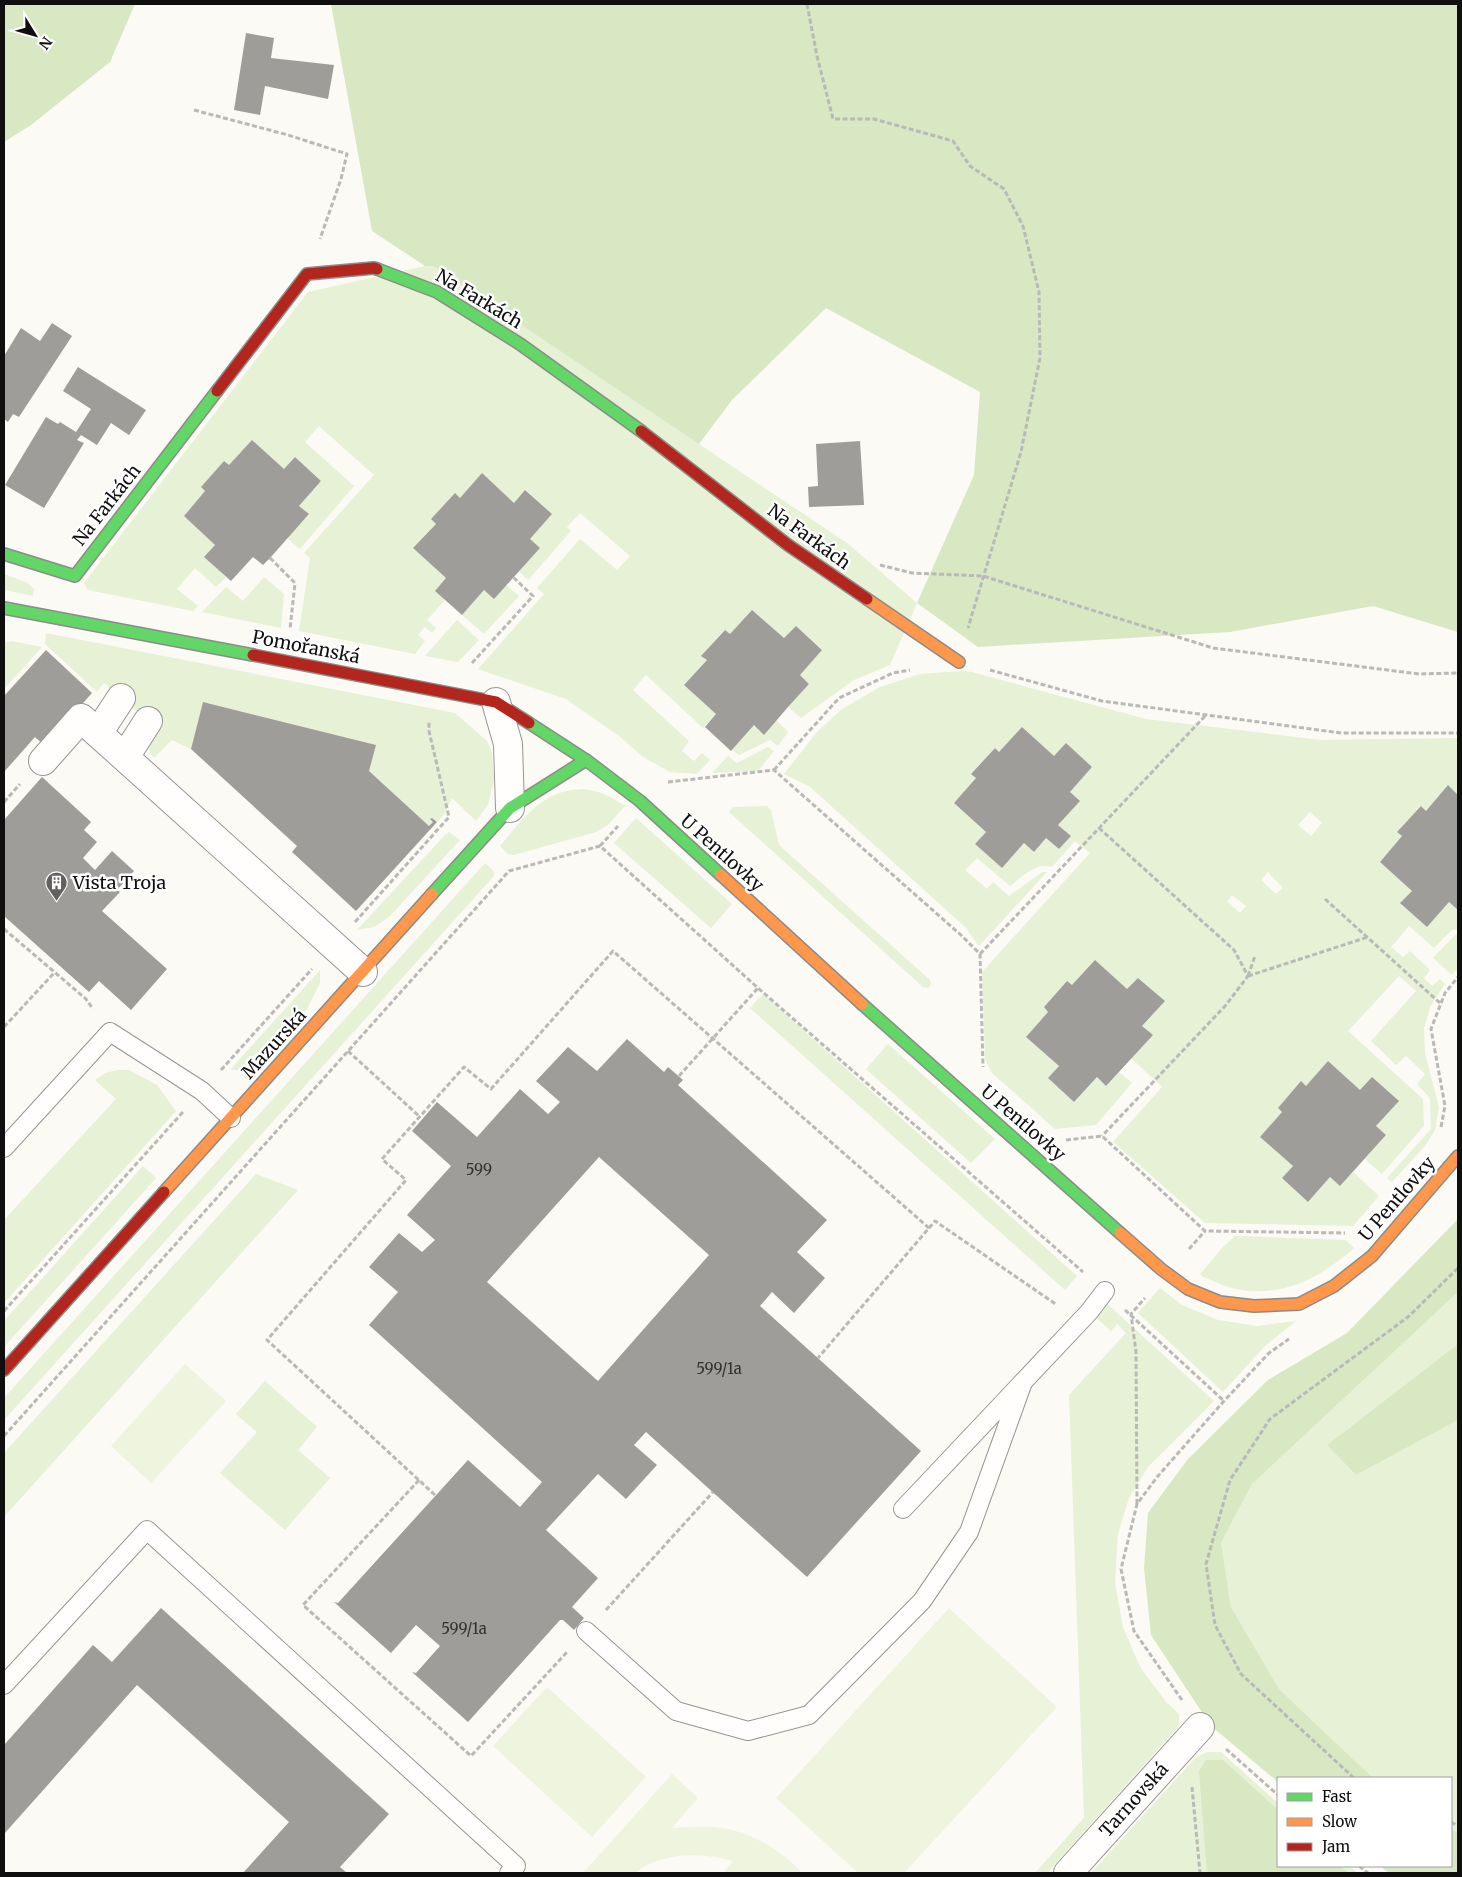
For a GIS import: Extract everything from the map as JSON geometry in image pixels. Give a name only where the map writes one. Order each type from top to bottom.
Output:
[{"type":"street","name":"Na Farkách","points":[[4,554],[74,576],[307,274],[374,268],[438,292],[520,344],[622,416],[788,545],[959,662]]},
{"type":"street","name":"Pomořanská","points":[[4,608],[496,702],[586,760]]},
{"type":"street","points":[[98,733],[121,698]]},
{"type":"street","points":[[496,702],[508,744],[510,808]]},
{"type":"street","points":[[43,761],[81,718],[363,972]]},
{"type":"street","points":[[125,757],[148,721]]},
{"type":"street","name":"Mazurská","points":[[4,1370],[510,808],[586,760]]},
{"type":"street","name":"U Pentlovky","points":[[586,760],[640,801],[925,1060],[1147,1256],[1188,1289],[1220,1302],[1254,1306],[1299,1304],[1334,1286],[1372,1256],[1458,1156]]},
{"type":"street","name":"Tarnovská","points":[[1068,1873],[1200,1726]]},
{"type":"lane","points":[[4,1148],[110,1032],[202,1091],[231,1118]]},
{"type":"lane","points":[[903,1509],[1080,1321],[1105,1291]]},
{"type":"lane","points":[[586,1631],[676,1711],[748,1731],[809,1715],[922,1601],[969,1532],[1023,1382]]},
{"type":"lane","points":[[4,1685],[147,1530],[516,1866],[509,1873]]},
{"type":"path","points":[[807,4],[817,56],[833,118],[874,119],[952,141],[970,166],[1004,190],[1023,226],[1038,292],[1040,358],[1021,452],[959,662]]},
{"type":"path","points":[[194,110],[288,135],[347,154],[341,179],[307,274]]},
{"type":"path","points":[[270,558],[296,583],[288,637]]},
{"type":"path","points":[[874,564],[912,572],[983,576],[1213,648],[1419,674],[1458,673]]},
{"type":"path","points":[[470,666],[533,596],[513,577]]},
{"type":"path","points":[[667,782],[774,770],[839,698],[893,673],[959,662],[1102,701],[1341,733],[1458,733]]},
{"type":"path","points":[[4,1311],[449,817],[429,731],[430,688]]},
{"type":"path","points":[[980,954],[1206,715]]},
{"type":"path","points":[[774,770],[980,954],[983,1072]]},
{"type":"path","points":[[4,802],[19,785]]},
{"type":"path","points":[[1099,828],[1234,950],[1248,976]]},
{"type":"path","points":[[4,1436],[510,871],[600,846],[758,988],[1131,1314],[1224,1401],[1158,1476],[1137,1504]]},
{"type":"path","points":[[1325,899],[1440,1003]]},
{"type":"path","points":[[4,929],[86,999],[110,1032]]},
{"type":"path","points":[[1248,976],[1368,938]]},
{"type":"path","points":[[435,1495],[267,1340],[406,1180],[382,1159],[419,1116],[464,1067],[491,1089],[613,951],[929,1228]]},
{"type":"path","points":[[1059,1140],[1102,1136],[1230,1000],[1248,976],[1255,956]]},
{"type":"path","points":[[4,1027],[55,972]]},
{"type":"path","points":[[1440,1133],[1446,1106],[1430,1029],[1445,993],[1458,977]]},
{"type":"path","points":[[679,1076],[758,988]]},
{"type":"path","points":[[348,1051],[419,1116]]},
{"type":"path","points":[[1102,1136],[1206,1231],[1347,1233]]},
{"type":"path","points":[[818,1358],[935,1221],[1080,1321]]},
{"type":"path","points":[[1353,1777],[1241,1674],[1215,1625],[1206,1564],[1230,1480],[1270,1419],[1408,1317],[1458,1268]]},
{"type":"path","points":[[1131,1314],[1136,1352],[1137,1504],[1122,1569],[1134,1631],[1200,1726],[1277,1794]]},
{"type":"path","points":[[419,1480],[303,1606],[471,1756],[713,1492]]},
{"type":"path","points":[[1192,1783],[1200,1873]]},
{"type":"green space","points":[[4,4],[135,4],[110,62],[31,125],[4,142]]},
{"type":"green space","points":[[331,4],[1458,4],[1458,632],[1373,606],[1230,632],[978,647],[917,603],[974,475],[980,392],[826,308],[732,400],[699,444],[433,266],[425,266],[372,231]]},
{"type":"green space","points":[[425,266],[433,266],[847,543],[917,603],[890,665],[854,680],[801,718],[788,707],[809,684],[800,675],[822,649],[796,626],[784,638],[752,610],[730,634],[724,630],[702,655],[707,660],[684,685],[716,714],[703,728],[646,675],[633,690],[689,741],[682,751],[694,761],[702,753],[710,760],[697,774],[670,772],[643,757],[619,736],[566,699],[478,669],[544,594],[537,588],[580,539],[617,570],[630,556],[580,513],[567,527],[571,531],[528,580],[519,571],[530,539],[552,514],[526,490],[514,503],[482,474],[460,498],[454,494],[431,519],[436,524],[413,548],[446,578],[445,600],[427,620],[436,628],[432,633],[425,627],[418,635],[425,641],[415,654],[299,631],[310,558],[304,553],[374,475],[319,426],[305,442],[354,486],[300,549],[287,538],[309,515],[299,506],[321,481],[295,457],[284,469],[252,440],[229,465],[224,461],[201,487],[205,491],[184,516],[215,545],[205,557],[226,577],[216,587],[195,568],[177,589],[198,606],[193,611],[88,590],[84,583],[308,292]]},
{"type":"green space","points":[[4,574],[28,583],[34,589],[33,596],[4,590]]},
{"type":"green space","points":[[264,577],[284,594],[281,628],[202,612],[226,587],[243,601]]},
{"type":"green space","points":[[506,585],[519,596],[484,634],[462,615],[484,590]]},
{"type":"green space","points":[[457,620],[479,640],[458,662],[425,656]]},
{"type":"green space","points":[[46,633],[455,713],[487,741],[492,753],[494,779],[488,805],[476,821],[452,798],[444,815],[437,822],[432,818],[430,819],[433,822],[429,826],[369,771],[375,745],[203,702],[191,749],[172,740],[154,758],[150,751],[148,721],[104,683],[97,692],[45,644]]},
{"type":"green space","points":[[11,641],[42,647],[4,689],[4,643]]},
{"type":"green space","points":[[972,672],[1146,719],[1321,740],[1458,738],[1458,795],[1448,786],[1426,811],[1421,806],[1397,832],[1402,836],[1380,862],[1412,891],[1401,903],[1427,926],[1449,902],[1458,910],[1458,929],[1452,930],[1434,948],[1409,926],[1391,947],[1403,957],[1410,951],[1430,970],[1424,978],[1432,986],[1440,979],[1445,984],[1430,1007],[1424,1029],[1425,1053],[1439,1107],[1435,1130],[1425,1146],[1392,1182],[1387,1178],[1431,1129],[1430,1098],[1417,1084],[1425,1074],[1406,1056],[1396,1065],[1371,1041],[1416,991],[1399,976],[1348,1031],[1423,1099],[1424,1126],[1382,1174],[1365,1159],[1386,1135],[1376,1126],[1398,1101],[1360,1090],[1328,1061],[1306,1086],[1301,1082],[1278,1108],[1282,1112],[1260,1137],[1293,1166],[1282,1178],[1308,1202],[1330,1177],[1340,1186],[1353,1172],[1379,1196],[1353,1226],[1205,1223],[1113,1142],[1162,1087],[1131,1058],[1152,1035],[1142,1026],[1165,1001],[1139,978],[1127,989],[1072,985],[1067,981],[1044,1007],[1048,1012],[1026,1037],[1059,1066],[1048,1078],[1074,1102],[1097,1077],[1106,1086],[1119,1072],[1132,1083],[1096,1125],[1055,1129],[992,1073],[985,1059],[982,972],[1090,853],[1075,841],[1052,867],[1035,868],[1010,886],[977,858],[965,870],[987,889],[993,882],[1009,896],[1042,872],[1047,872],[979,946],[965,927],[809,786],[784,774],[817,732],[842,709],[880,687],[920,674]],"holes":[[[1022,727],[1054,756],[1092,767],[1070,792],[1079,801],[1058,825],[1071,836],[1059,849],[1046,838],[1034,852],[1024,843],[1002,868],[975,844],[986,832],[954,803],[976,778],[971,773],[995,748],[999,752]],[[1310,812],[1322,823],[1311,836],[1298,825]],[[1268,872],[1283,888],[1276,894],[1261,880]],[[1232,895],[1246,906],[1240,913],[1227,901]]]},
{"type":"green space","points":[[776,720],[788,732],[778,746],[770,740],[739,755],[732,750],[754,725],[764,734]]},
{"type":"green space","points":[[768,747],[774,751],[758,771],[712,773],[728,756],[737,763]]},
{"type":"green space","points":[[583,789],[605,794],[625,806],[608,825],[596,832],[514,855],[508,854],[500,846],[526,816],[545,800],[556,794]]},
{"type":"green space","points":[[767,806],[771,810],[779,845],[930,980],[929,988],[923,987],[729,812],[733,807]]},
{"type":"green space","points":[[636,818],[732,904],[711,928],[614,843]]},
{"type":"green space","points":[[449,832],[460,840],[389,917],[374,927],[357,930],[445,835]]},
{"type":"green space","points":[[485,863],[493,870],[494,876],[4,1420],[4,1398]]},
{"type":"green space","points":[[1458,934],[1458,969],[1452,975],[1433,958]]},
{"type":"green space","points":[[320,970],[320,983],[307,1009],[257,1063],[239,1070],[230,1070]]},
{"type":"green space","points":[[763,994],[1077,1276],[1065,1290],[750,1008]]},
{"type":"green space","points":[[888,1044],[995,1139],[971,1163],[866,1069]]},
{"type":"green space","points":[[129,1070],[157,1085],[176,1111],[4,1303],[4,1220],[116,1099],[95,1080],[105,1073]]},
{"type":"green space","points":[[143,1166],[156,1178],[4,1347],[4,1321]]},
{"type":"green space","points":[[256,1174],[298,1190],[4,1517],[4,1453]]},
{"type":"green space","points":[[1458,1219],[1458,1292],[1252,1484],[1221,1543],[1231,1607],[1279,1689],[1372,1777],[1277,1777],[1277,1781],[1211,1726],[1151,1635],[1144,1568],[1148,1513],[1188,1459],[1268,1380],[1347,1333]]},
{"type":"green space","points":[[1235,1236],[1346,1240],[1354,1248],[1328,1268],[1300,1283],[1269,1291],[1253,1291],[1228,1287],[1200,1274]]},
{"type":"green space","points":[[1160,1288],[1182,1305],[1218,1320],[1257,1326],[1296,1321],[1265,1346],[1223,1392],[1138,1313]]},
{"type":"green space","points":[[1458,1292],[1458,1344],[1327,1445],[1356,1475],[1458,1420],[1458,1832],[1452,1830],[1452,1777],[1372,1777],[1279,1689],[1231,1607],[1221,1543],[1252,1484]]},
{"type":"green space","points":[[1104,1301],[1214,1401],[1148,1467],[1129,1498],[1118,1534],[1115,1583],[1123,1627],[1140,1667],[1166,1702],[1179,1714],[1179,1726],[1047,1873],[1035,1873],[1084,1818],[1069,1395],[1126,1333],[1117,1324],[1111,1331],[1092,1314]]},
{"type":"green space","points":[[1458,1344],[1458,1420],[1356,1475],[1327,1445]]},
{"type":"green space","points":[[185,1364],[226,1401],[151,1483],[111,1446]]},
{"type":"green space","points":[[265,1381],[317,1427],[298,1450],[330,1478],[285,1530],[220,1473],[257,1432],[236,1414]]},
{"type":"green space","points":[[949,1608],[1057,1707],[904,1873],[858,1873],[776,1798]]},
{"type":"green space","points":[[547,1687],[646,1777],[592,1837],[493,1746]]},
{"type":"green space","points":[[1207,1752],[1221,1752],[1277,1802],[1277,1867],[1350,1867],[1358,1873],[1091,1873],[1196,1757]]},
{"type":"green space","points":[[1206,1760],[1223,1760],[1277,1809],[1277,1867],[1341,1867],[1349,1873],[1207,1873],[1199,1771]]},
{"type":"green space","points":[[672,1774],[698,1798],[672,1828],[715,1827],[739,1832],[774,1849],[794,1864],[802,1873],[723,1873],[733,1861],[695,1855],[657,1861],[635,1873],[583,1873]]},
{"type":"green space","points":[[1452,1830],[1458,1832],[1458,1873],[1389,1873],[1381,1867],[1452,1867]]},
{"type":"building","points":[[246,33],[274,38],[271,58],[334,65],[328,99],[265,86],[260,115],[234,110]]},
{"type":"building","points":[[52,323],[72,336],[19,417],[13,414],[8,422],[4,419],[4,356],[21,328],[40,341]]},
{"type":"building","points":[[78,367],[146,410],[129,435],[111,423],[97,445],[81,435],[77,440],[84,443],[44,508],[5,485],[46,417],[58,424],[60,422],[76,432],[91,409],[63,391]]},
{"type":"building","points":[[252,440],[284,469],[295,457],[321,481],[299,506],[309,514],[270,558],[263,565],[253,557],[231,581],[204,557],[215,545],[184,516],[205,491],[201,487],[224,461],[229,465]]},
{"type":"building","points":[[860,441],[864,505],[809,507],[808,487],[818,486],[816,444]]},
{"type":"building","points":[[482,473],[514,503],[525,490],[552,514],[530,539],[540,548],[494,599],[484,590],[462,615],[435,591],[446,578],[413,548],[436,524],[431,519],[455,493],[460,498]]},
{"type":"building","points":[[752,610],[784,638],[796,626],[822,650],[800,675],[809,684],[764,735],[754,725],[731,751],[705,727],[716,714],[684,685],[707,660],[701,656],[725,630],[730,634]]},
{"type":"building","points":[[46,650],[92,693],[45,746],[35,737],[4,772],[4,696]]},
{"type":"building","points":[[203,702],[376,745],[369,771],[429,826],[433,822],[430,819],[432,818],[437,822],[356,911],[292,852],[297,846],[191,749]]},
{"type":"building","points":[[1022,727],[1054,756],[1066,743],[1092,767],[1070,792],[1080,801],[1058,825],[1071,836],[1059,849],[1046,838],[1034,852],[1024,843],[1002,868],[975,844],[986,832],[954,803],[976,778],[971,774],[995,748],[999,752]]},
{"type":"building","name":"Vista Troja","points":[[42,777],[91,822],[84,830],[97,842],[83,858],[95,870],[112,851],[134,871],[117,890],[120,892],[102,911],[167,969],[131,1010],[99,981],[89,992],[4,916],[4,820]]},
{"type":"building","points":[[1448,785],[1458,795],[1458,910],[1449,902],[1427,927],[1400,903],[1412,891],[1380,862],[1402,836],[1397,832],[1421,806],[1426,811]]},
{"type":"building","points":[[1095,960],[1127,989],[1138,978],[1165,1001],[1142,1026],[1153,1035],[1106,1086],[1097,1077],[1074,1102],[1048,1078],[1059,1066],[1026,1037],[1048,1012],[1044,1007],[1067,981],[1072,985]]},
{"type":"building","points":[[627,1039],[664,1072],[668,1067],[683,1080],[678,1085],[827,1220],[797,1252],[825,1278],[794,1313],[772,1292],[760,1306],[921,1451],[807,1577],[646,1432],[634,1445],[657,1465],[626,1499],[598,1474],[546,1530],[598,1578],[572,1607],[584,1618],[574,1630],[563,1620],[560,1620],[468,1722],[412,1672],[416,1673],[440,1646],[416,1625],[391,1653],[334,1602],[338,1603],[468,1460],[520,1507],[542,1482],[369,1325],[398,1292],[369,1267],[399,1233],[422,1252],[435,1240],[407,1215],[451,1166],[412,1131],[437,1102],[477,1137],[520,1089],[548,1114],[560,1102],[536,1081],[568,1047],[597,1071]],"holes":[[[599,1157],[709,1255],[598,1381],[487,1282]]]},
{"type":"building","points":[[1328,1061],[1360,1090],[1372,1077],[1399,1101],[1376,1126],[1386,1135],[1340,1186],[1330,1177],[1308,1202],[1282,1178],[1293,1166],[1260,1137],[1282,1112],[1278,1108],[1301,1081],[1306,1086]]},
{"type":"building","points":[[161,1608],[389,1814],[340,1867],[347,1873],[243,1873],[289,1822],[137,1685],[4,1834],[4,1745],[93,1645],[112,1662]]},
{"type":"traffic: fast","points":[[377,269],[437,292],[520,344],[641,431]]},
{"type":"traffic: fast","points":[[4,554],[75,576],[217,391]]},
{"type":"traffic: fast","points":[[4,608],[253,655]]},
{"type":"traffic: fast","points":[[529,723],[586,760],[640,801],[721,875]]},
{"type":"traffic: fast","points":[[432,894],[510,808],[586,760]]},
{"type":"traffic: fast","points":[[862,1004],[1120,1233]]},
{"type":"traffic: slow","points":[[867,599],[959,662]]},
{"type":"traffic: slow","points":[[721,875],[862,1004]]},
{"type":"traffic: slow","points":[[164,1192],[432,894]]},
{"type":"traffic: slow","points":[[1120,1233],[1161,1269],[1188,1289],[1220,1302],[1254,1306],[1299,1304],[1334,1286],[1372,1256],[1458,1156]]},
{"type":"traffic: jam","points":[[217,391],[307,274],[377,269]]},
{"type":"traffic: jam","points":[[641,431],[788,545],[867,599]]},
{"type":"traffic: jam","points":[[253,655],[496,702],[529,723]]},
{"type":"traffic: jam","points":[[4,1370],[164,1192]]},
{"type":"place","name":"Vista Troja","points":[[57,902]]}]
